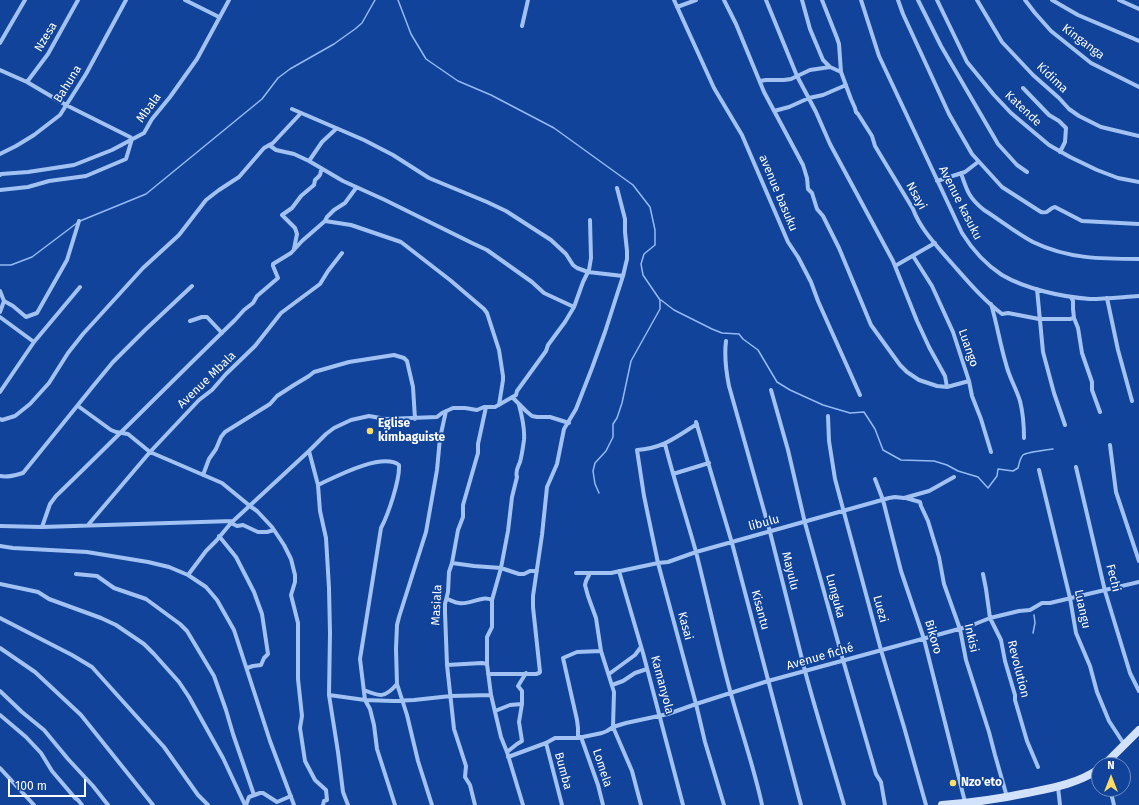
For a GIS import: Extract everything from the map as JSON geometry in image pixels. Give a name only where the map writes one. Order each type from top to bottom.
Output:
[{"type":"street","points":[[0,43],[25,0]]},
{"type":"street","name":"Nzesa","points":[[27,82],[48,54],[78,0]]},
{"type":"street","name":"Bahuna","points":[[0,154],[34,135],[60,115],[86,74],[126,0]]},
{"type":"street","points":[[185,0],[219,17]]},
{"type":"street","name":"Mbala","points":[[0,175],[74,165],[112,150],[144,132],[197,59],[228,0]]},
{"type":"street","points":[[522,26],[528,0]]},
{"type":"street","name":"avenue basuku","points":[[674,0],[714,88],[742,135],[788,242],[798,256],[811,282],[818,301],[860,394]]},
{"type":"street","points":[[677,7],[696,0]]},
{"type":"street","points":[[724,0],[774,111],[803,165],[807,178],[808,189],[812,193],[817,209],[823,216],[839,248],[866,314],[877,334],[900,365],[907,372],[924,382],[947,387],[969,381]]},
{"type":"street","points":[[766,0],[797,76],[843,170],[895,266],[917,321],[945,376],[947,387]]},
{"type":"street","points":[[802,0],[810,29],[823,60],[830,67],[841,72]]},
{"type":"street","name":"Nsayi","points":[[822,0],[839,44],[841,72],[856,112],[870,133],[876,146],[913,208],[916,217],[935,244],[970,283],[1002,314],[1008,313],[1039,319],[1074,318]]},
{"type":"street","name":"Avenue kasuku","points":[[861,0],[879,56],[962,233],[969,245],[980,257],[1001,274],[1037,289],[1071,297],[1105,299],[1139,296]]},
{"type":"street","points":[[918,0],[941,46],[998,144],[1017,165],[1027,172]]},
{"type":"street","name":"Katende","points":[[937,0],[967,62],[1011,113],[1049,145],[1060,152],[1097,170],[1118,178],[1139,182]]},
{"type":"street","name":"Kidima","points":[[977,0],[1002,42],[1029,71],[1069,109],[1101,127],[1139,136]]},
{"type":"street","name":"Kinganga","points":[[1025,0],[1051,31],[1091,62],[1139,86]]},
{"type":"street","points":[[1052,0],[1078,14],[1139,42]]},
{"type":"street","points":[[1120,0],[1139,9]]},
{"type":"street","points":[[900,1],[903,14],[949,114],[972,154],[1002,187],[1041,212],[1048,212],[1054,207],[1082,221],[1139,224]]},
{"type":"street","points":[[760,81],[791,79],[810,70],[830,67]]},
{"type":"street","points":[[0,70],[27,82],[66,105],[132,139],[126,159],[86,176],[48,181],[28,187],[0,190]]},
{"type":"street","points":[[774,111],[809,98],[823,95],[846,85]]},
{"type":"street","points":[[1023,88],[1049,115],[1066,128],[1065,142],[1060,152]]},
{"type":"street","points":[[292,109],[364,140],[393,155],[429,178],[506,211],[551,240],[566,254],[577,268],[588,272],[623,276]]},
{"type":"street","points":[[0,419],[2,420],[14,416],[30,404],[49,383],[68,353],[83,334],[132,279],[179,235],[206,200],[239,177],[264,148],[273,143],[301,113]]},
{"type":"street","points":[[309,161],[322,142],[336,129]]},
{"type":"street","points":[[269,145],[276,150],[294,154],[309,161],[356,188],[392,203],[487,250],[532,282],[544,293],[574,307]]},
{"type":"street","points":[[937,181],[969,170],[978,162]]},
{"type":"street","points":[[294,250],[297,234],[295,228],[282,216],[292,208],[301,196],[314,185],[314,180],[319,178],[321,175],[320,168]]},
{"type":"street","points":[[961,173],[966,190],[971,199],[977,205],[1034,242],[1065,253],[1079,256],[1139,259]]},
{"type":"street","points":[[42,528],[50,504],[56,496],[122,433],[244,310],[252,304],[257,296],[278,278],[273,264],[291,253],[325,221],[334,210],[345,203],[356,188]]},
{"type":"street","points":[[488,674],[539,674],[540,672],[536,628],[533,617],[533,596],[547,487],[557,464],[564,429],[569,423],[576,409],[606,332],[627,259],[625,219],[617,188]]},
{"type":"street","points":[[188,575],[206,551],[232,522],[334,428],[351,420],[372,416],[386,419],[415,419],[437,417],[453,408],[477,410],[486,407],[495,407],[516,394],[574,307],[588,272],[591,258],[590,220]]},
{"type":"street","points":[[0,291],[4,301],[26,317],[37,313],[67,260],[79,221]]},
{"type":"street","points":[[325,221],[351,225],[401,242],[450,280],[487,313],[497,342],[501,360],[503,380],[499,405]]},
{"type":"street","points":[[895,266],[935,244]]},
{"type":"street","name":"Avenue Mbala","points":[[88,525],[150,452],[199,400],[212,390],[255,346],[280,313],[320,284],[342,253]]},
{"type":"street","name":"Luango","points":[[913,256],[932,286],[946,315],[958,346],[972,396],[991,452]]},
{"type":"street","points":[[0,476],[13,476],[23,473],[113,362],[192,286]]},
{"type":"street","points":[[0,392],[34,342],[80,287]]},
{"type":"street","points":[[1037,289],[1039,319],[1044,352],[1054,393],[1065,425]]},
{"type":"street","points":[[1071,297],[1082,353],[1092,382],[1092,390],[1100,412]]},
{"type":"street","points":[[1107,298],[1118,350],[1132,401]]},
{"type":"street","points":[[0,312],[4,301]]},
{"type":"street","points":[[991,304],[1006,366],[1020,401],[1024,438]]},
{"type":"street","points":[[0,317],[34,342]]},
{"type":"street","points":[[190,321],[207,317],[222,332]]},
{"type":"street","name":"Mayulu","points":[[726,341],[725,367],[729,386],[770,532],[805,672],[844,805]]},
{"type":"street","points":[[203,475],[209,459],[225,432],[270,404],[277,396],[314,372],[345,364],[394,355],[404,358],[407,362],[412,379],[415,419]]},
{"type":"street","name":"Lunguka","points":[[771,390],[788,450],[805,523],[876,774],[881,782],[885,805]]},
{"type":"street","points":[[512,397],[532,416],[550,417],[569,423]]},
{"type":"street","points":[[520,405],[524,440],[517,468],[517,477],[512,497],[508,531],[501,568],[492,600],[492,627],[488,637],[487,664],[491,695],[500,737],[523,805]]},
{"type":"street","points":[[78,406],[111,430],[128,434],[150,452],[222,483],[257,511],[274,530],[288,553],[294,570],[295,582],[291,595],[298,623],[298,679],[302,716],[300,728],[305,762],[315,780],[326,790],[327,800],[324,801],[323,805]]},
{"type":"street","name":"Masiala","points":[[475,805],[470,786],[465,777],[466,766],[454,729],[447,665],[445,612],[449,572],[462,517],[463,505],[478,453],[478,444],[486,407]]},
{"type":"street","points":[[432,805],[418,761],[407,715],[397,684],[396,649],[398,625],[426,532],[437,470],[440,438],[446,411]]},
{"type":"street","name":"Luezi","points":[[828,416],[829,441],[844,511],[881,650],[926,805]]},
{"type":"street","name":"Kisantu","points":[[666,444],[696,423],[732,543],[801,805]]},
{"type":"street","points":[[666,444],[673,474],[696,552],[731,694],[758,785],[762,805]]},
{"type":"street","name":"Kasai","points":[[666,444],[650,449],[637,450],[644,496],[658,563],[705,742],[724,805]]},
{"type":"street","points":[[1110,445],[1116,492],[1139,561]]},
{"type":"street","points":[[309,451],[318,485],[320,511],[326,538],[330,634],[328,695],[343,792],[348,805]]},
{"type":"street","points":[[318,485],[372,463],[393,462],[398,465],[399,475],[386,518],[381,528],[360,659],[365,700],[370,709],[377,749],[395,805]]},
{"type":"street","points":[[673,474],[709,463]]},
{"type":"street","name":"Fechi","points":[[1076,467],[1105,590],[1130,673],[1139,691]]},
{"type":"street","name":"Luangu","points":[[1039,470],[1070,598],[1076,632],[1090,666],[1097,692],[1109,721],[1124,745]]},
{"type":"street","name":"libulu","points":[[576,573],[619,571],[668,562],[696,552],[805,523],[883,500],[895,497],[904,498],[929,491],[954,477]]},
{"type":"street","name":"Bikoro","points":[[875,478],[883,500],[901,571],[924,638],[965,802]]},
{"type":"street","name":"Inkisi","points":[[904,498],[910,498],[920,502],[928,520],[943,580],[960,629],[966,660],[989,732],[994,755],[1007,797]]},
{"type":"street","points":[[0,526],[42,528],[88,525],[232,522],[237,526],[243,525],[258,532],[268,532],[274,530]]},
{"type":"street","points":[[219,536],[240,563],[254,592],[262,614],[268,654],[264,658],[261,665],[247,668]]},
{"type":"street","points":[[0,546],[87,552],[148,562],[169,567],[188,575],[206,587],[217,600],[234,630],[270,740],[294,805]]},
{"type":"street","points":[[452,563],[501,568],[519,574],[537,571]]},
{"type":"street","name":"Kamanyola","points":[[619,571],[660,716],[683,805]]},
{"type":"street","points":[[590,573],[585,585],[596,618],[601,651],[614,692],[613,727],[632,771],[641,805]]},
{"type":"street","points":[[76,574],[97,576],[114,588],[146,599],[180,624],[187,632],[214,676],[254,795]]},
{"type":"street","name":"Revolution","points":[[983,574],[990,618],[1001,640],[1017,707],[1027,741],[1038,767]]},
{"type":"street","name":"Avenue fiché","points":[[507,755],[546,743],[555,738],[579,737],[607,732],[613,727],[660,716],[768,681],[960,629],[990,618],[1030,610],[1042,603],[1050,603],[1139,582]]},
{"type":"street","points":[[0,584],[38,592],[49,599],[101,618],[116,625],[144,644],[179,682],[189,696],[224,758],[245,805]]},
{"type":"street","points":[[447,599],[460,604],[486,598],[492,600]]},
{"type":"street","points":[[0,618],[92,667],[164,748],[198,795],[208,805]]},
{"type":"street","points":[[609,674],[635,655],[641,647]]},
{"type":"street","points":[[0,648],[35,672],[81,716],[153,805]]},
{"type":"street","name":"Lomela","points":[[601,651],[577,652],[563,658],[578,724],[579,737],[598,786],[603,805]]},
{"type":"street","points":[[447,665],[487,664]]},
{"type":"street","points":[[612,685],[624,681],[634,673],[647,669]]},
{"type":"street","points":[[507,755],[517,744],[522,741],[519,722],[522,704],[522,691],[518,686],[526,673]]},
{"type":"street","points":[[364,690],[374,695],[382,695],[390,692],[397,684]]},
{"type":"street","points":[[0,691],[44,730],[108,805]]},
{"type":"street","points":[[328,695],[365,700],[402,701],[451,696],[491,695]]},
{"type":"street","points":[[495,711],[510,704],[522,704]]},
{"type":"street","points":[[0,715],[11,723],[41,753],[52,771],[82,805]]},
{"type":"street","points":[[1112,757],[1139,730]]},
{"type":"street","name":"Bumba","points":[[546,743],[562,805]]},
{"type":"street","points":[[0,768],[34,805]]},
{"type":"street","points":[[942,805],[1007,797],[1058,787],[1091,774]]},
{"type":"street","points":[[1058,787],[1060,805]]},
{"type":"street","points":[[245,805],[248,798],[260,793],[263,793],[277,802],[291,796]]},
{"type":"waterway","points":[[80,221],[146,194],[262,99],[278,78],[290,69],[334,44],[355,29],[362,23],[375,0]]},
{"type":"waterway","points":[[398,0],[411,34],[426,59],[458,81],[491,95],[554,128],[633,185],[650,207],[655,230],[655,245],[644,254],[641,264],[643,275],[660,300],[660,309],[631,361],[622,403],[617,418],[613,424],[613,437],[606,451],[595,463],[593,471],[595,484],[599,493]]},
{"type":"waterway","points":[[0,265],[11,265],[32,257],[77,223]]},
{"type":"waterway","points":[[661,300],[674,310],[712,329],[722,333],[739,334],[743,339],[758,350],[777,382],[790,390],[823,405],[850,413],[864,412],[875,429],[883,450],[901,460],[934,461],[947,465],[958,471],[978,477],[988,488],[997,476],[998,469],[1013,471],[1018,468],[1020,459],[1023,455],[1053,449]]},
{"type":"waterway","points":[[1033,633],[1035,623],[1034,615]]},
{"type":"place","name":"Eglise kimbaguiste","points":[[370,431]]},
{"type":"place","name":"Nzo'eto","points":[[953,783]]}]
